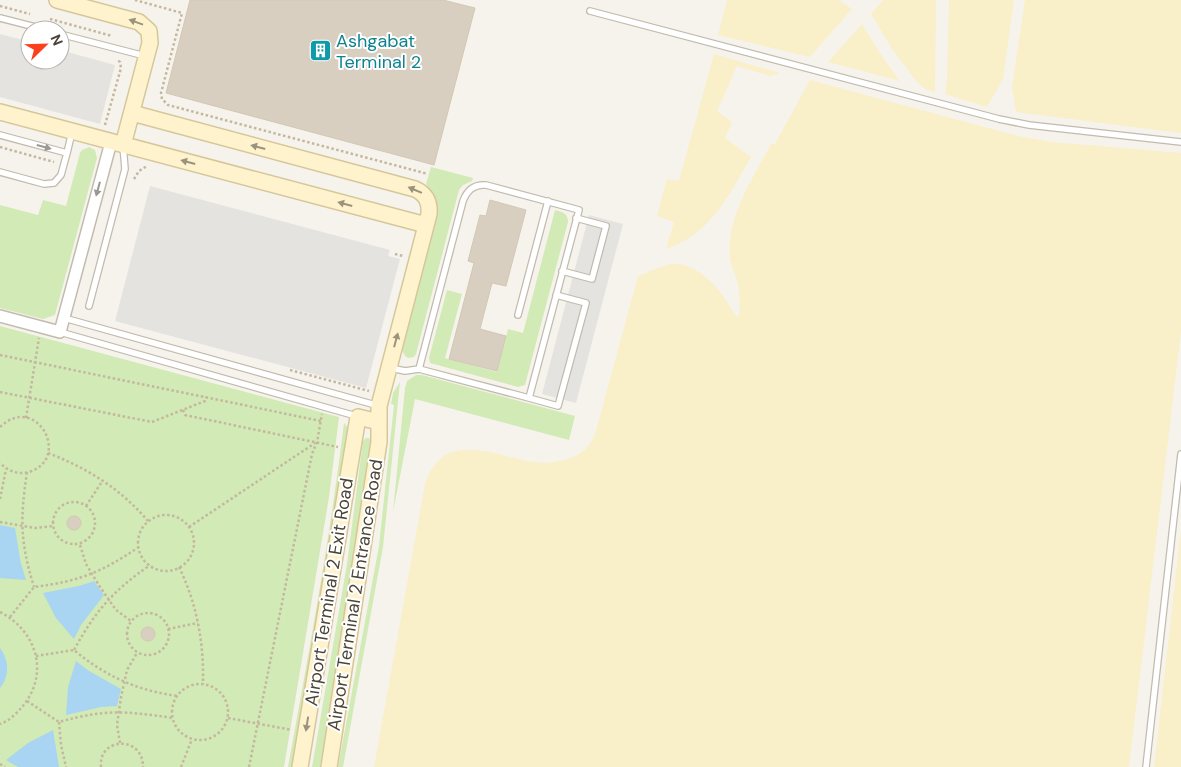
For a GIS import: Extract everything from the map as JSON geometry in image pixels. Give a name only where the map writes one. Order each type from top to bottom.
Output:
[{"type":"street","points":[[0,316],[60,332],[117,143],[132,113],[151,38],[149,30],[139,22],[57,0]]},
{"type":"street","points":[[0,112],[426,226]]},
{"type":"street","name":"Airport Terminal 2 Entrance Road","points":[[132,113],[415,189],[424,194],[428,202],[430,211],[379,406],[379,442],[329,767]]},
{"type":"street","points":[[358,417],[379,422]]},
{"type":"street","name":"Airport Terminal 2 Exit Road","points":[[300,767],[358,417]]},
{"type":"lane","points":[[590,11],[999,119],[1029,125],[1181,142]]},
{"type":"lane","points":[[0,18],[20,23]]},
{"type":"lane","points":[[70,37],[147,57]]},
{"type":"lane","points":[[0,172],[44,184],[54,183],[61,175],[73,131]]},
{"type":"lane","points":[[0,135],[67,153]]},
{"type":"lane","points":[[88,306],[125,169],[117,143]]},
{"type":"lane","points":[[419,368],[463,201],[468,191],[476,186],[486,185],[548,201],[579,210],[529,398]]},
{"type":"lane","points":[[518,315],[548,201]]},
{"type":"lane","points":[[562,271],[592,279],[604,235],[606,226],[576,218]]},
{"type":"lane","points":[[389,368],[405,371],[419,368],[558,406],[586,303],[556,295]]},
{"type":"lane","points":[[64,318],[379,406]]},
{"type":"lane","points":[[60,332],[358,417]]},
{"type":"lane","points":[[1146,767],[1181,454]]},
{"type":"path","points":[[134,0],[182,13],[161,92],[162,99],[168,105],[428,174]]},
{"type":"path","points":[[0,6],[38,16]]},
{"type":"path","points":[[48,19],[117,37]]},
{"type":"path","points":[[99,128],[106,124],[120,70]]},
{"type":"path","points":[[0,148],[55,162]]},
{"type":"path","points":[[397,254],[404,257]]},
{"type":"path","points":[[26,418],[40,334]]},
{"type":"path","points":[[0,355],[321,421]]},
{"type":"path","points":[[284,368],[369,391]]},
{"type":"path","points":[[0,392],[152,422],[205,400],[206,397]]},
{"type":"path","points":[[183,410],[185,415],[338,447]]},
{"type":"path","points":[[249,767],[312,454],[323,411]]},
{"type":"path","points":[[0,426],[9,420],[26,418],[37,422],[45,430],[48,441],[48,453],[38,467],[27,472],[16,472],[0,463]]},
{"type":"path","points":[[337,455],[339,439]]},
{"type":"path","points":[[190,527],[316,442]]},
{"type":"path","points":[[48,453],[84,469],[102,480],[121,494],[148,521]]},
{"type":"path","points":[[0,499],[6,468]]},
{"type":"path","points":[[27,472],[22,502],[22,526],[26,562],[34,587]]},
{"type":"path","points":[[86,506],[102,480]]},
{"type":"path","points":[[74,502],[86,506],[94,515],[95,527],[90,538],[74,545],[63,541],[58,537],[53,526],[55,514],[63,505],[74,502]]},
{"type":"path","points":[[170,515],[181,519],[190,527],[194,538],[193,550],[188,560],[179,567],[162,570],[150,565],[143,558],[139,547],[139,536],[148,521],[159,516],[170,515]]},
{"type":"path","points":[[0,522],[35,528],[53,526]]},
{"type":"path","points":[[80,544],[86,564],[108,599],[116,610],[130,621]]},
{"type":"path","points":[[10,617],[34,587],[57,584],[92,574],[114,564],[139,547]]},
{"type":"path","points":[[74,650],[86,627],[108,599],[126,582],[150,565]]},
{"type":"path","points":[[179,567],[194,603],[202,647],[203,684]]},
{"type":"path","points":[[0,612],[10,617],[22,628],[31,641],[36,656],[37,672],[34,687],[27,701],[17,713],[0,724]]},
{"type":"path","points":[[152,613],[163,619],[168,630],[167,642],[160,652],[149,656],[137,653],[132,649],[126,638],[130,621],[140,614],[152,613]]},
{"type":"path","points":[[168,630],[198,623]]},
{"type":"path","points":[[36,656],[74,650],[93,665],[124,683],[147,691],[178,696]]},
{"type":"path","points":[[120,743],[117,725],[124,683],[127,670],[137,653]]},
{"type":"path","points":[[203,684],[214,688],[223,696],[228,706],[228,718],[223,728],[214,736],[204,740],[192,739],[182,733],[173,718],[173,706],[182,692],[192,686],[203,684]]},
{"type":"path","points":[[27,701],[59,722],[84,715],[119,711],[173,718]]},
{"type":"path","points":[[228,718],[292,730],[294,722]]},
{"type":"path","points":[[59,722],[61,745],[66,767]]},
{"type":"path","points":[[181,767],[192,739]]},
{"type":"path","points":[[101,767],[101,758],[104,752],[120,743],[136,749],[142,760],[143,767]]},
{"type":"path","points":[[0,764],[5,767]]},
{"type":"green space","points":[[89,147],[95,150],[97,158],[55,315],[43,319],[0,308],[0,205],[38,215],[43,200],[66,206],[80,153]]},
{"type":"green space","points":[[431,167],[473,178],[472,181],[463,185],[459,190],[416,354],[414,357],[408,358],[402,350],[438,213],[434,194],[426,184]]},
{"type":"green space","points":[[555,210],[566,215],[568,222],[525,385],[518,387],[430,363],[429,358],[447,290],[462,294],[445,358],[497,372],[508,329],[523,333]]},
{"type":"green space","points":[[0,326],[339,417],[329,497],[284,767],[0,767]]},
{"type":"green space","points":[[416,375],[575,416],[569,440],[415,399],[393,512],[405,388],[407,381]]},
{"type":"green space","points":[[400,382],[383,547],[343,767],[338,767],[379,546],[394,405],[391,404],[393,393]]},
{"type":"green space","points":[[344,423],[348,428],[330,556],[293,767],[288,767],[326,552]]},
{"type":"green space","points":[[369,438],[371,442],[348,605],[320,767],[312,767],[347,564],[363,441]]},
{"type":"sand","points":[[727,0],[839,0],[852,9],[810,57],[718,35]]},
{"type":"sand","points":[[883,0],[936,0],[935,92],[925,89],[917,82],[893,50],[871,14]]},
{"type":"sand","points":[[949,0],[1014,0],[1003,79],[987,107],[945,94]]},
{"type":"sand","points":[[1025,0],[1181,0],[1181,133],[1016,112],[1012,87]]},
{"type":"sand","points":[[862,24],[883,58],[900,81],[828,62]]},
{"type":"sand","points":[[714,54],[780,73],[770,76],[737,66],[717,111],[732,122],[725,138],[751,157],[726,199],[707,223],[695,234],[666,249],[674,222],[657,216],[667,179],[679,181]]},
{"type":"sand","points":[[810,80],[1018,136],[1052,142],[1181,153],[1181,332],[1129,767],[374,767],[425,484],[433,467],[444,456],[457,451],[487,452],[547,463],[568,459],[586,448],[592,441],[596,431],[638,276],[672,264],[685,266],[706,277],[717,288],[738,318],[739,290],[730,258],[732,228],[736,213],[771,144],[775,144]]},
{"type":"sand","points":[[1181,529],[1181,767],[1154,767]]},
{"type":"shaded area","points":[[0,34],[20,39],[20,70],[70,70],[70,53],[115,65],[100,124],[0,97]]},
{"type":"shaded area","points":[[150,186],[390,250],[388,256],[400,259],[366,388],[115,321]]},
{"type":"shaded area","points":[[589,215],[623,224],[576,403],[542,394]]},
{"type":"water","points":[[0,525],[15,528],[21,564],[26,580],[0,578]]},
{"type":"water","points":[[94,581],[104,595],[81,625],[74,639],[56,618],[43,593]]},
{"type":"water","points":[[0,648],[7,663],[7,673],[0,688]]},
{"type":"water","points":[[76,661],[89,671],[121,689],[117,706],[101,707],[66,715],[68,687]]},
{"type":"water","points":[[53,730],[59,767],[18,767],[6,760],[28,743]]},
{"type":"building","name":"Ashgabat Terminal 2","points":[[190,0],[443,0],[475,8],[434,165],[166,93]]},
{"type":"building","points":[[490,200],[526,210],[506,286],[492,283],[480,329],[506,336],[497,371],[449,359],[474,263],[468,261],[480,215],[486,216]]},
{"type":"building","points":[[74,516],[79,518],[81,523],[79,528],[74,530],[69,528],[67,523],[69,518]]},
{"type":"building","points":[[148,627],[153,629],[155,634],[153,639],[148,641],[143,639],[141,634],[143,629]]},
{"type":"place","name":"Ashgabat Terminal 2","points":[[320,51]]}]
